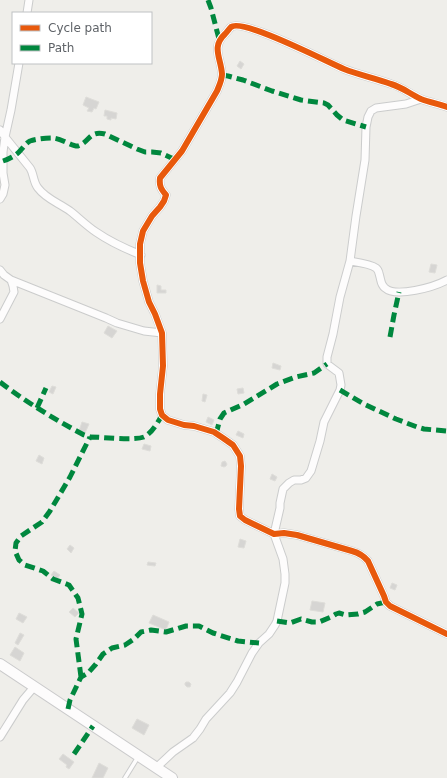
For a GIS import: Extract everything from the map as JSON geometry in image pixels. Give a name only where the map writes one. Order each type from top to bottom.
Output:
[{"type":"main road","points":[[0,664],[172,778]]},
{"type":"street","points":[[27,12],[29,0]]},
{"type":"street","points":[[447,107],[421,99],[391,84],[345,69],[294,45],[245,27],[231,27],[219,39],[217,50],[222,75],[217,91],[182,151],[160,178],[159,183],[166,195],[164,201],[152,216],[144,231],[140,244],[140,263],[143,281],[149,302],[156,314],[162,333],[163,366],[160,394],[160,409],[162,415],[168,420],[214,432],[233,445],[240,456],[241,466],[240,516],[274,534],[284,533],[298,535],[352,550],[364,556],[371,567],[386,602],[390,606],[447,634]]},
{"type":"street","points":[[0,200],[5,185],[3,173],[5,137],[11,110],[18,64]]},
{"type":"street","points":[[156,768],[173,752],[192,738],[206,719],[230,693],[252,653],[259,643],[269,634],[278,621],[284,589],[285,574],[283,559],[274,534],[283,489],[288,483],[294,480],[306,478],[311,471],[324,422],[341,386],[339,373],[328,364],[327,357],[331,345],[340,297],[350,261],[365,160],[366,127],[368,117],[371,111],[376,108],[406,104],[421,99]]},
{"type":"street","points":[[0,130],[25,159],[33,173],[33,179],[37,187],[46,196],[69,211],[97,233],[140,255]]},
{"type":"street","points":[[350,261],[376,268],[379,272],[383,286],[388,290],[393,291],[406,291],[423,288],[447,280]]},
{"type":"street","points":[[0,270],[11,280],[117,323],[144,331],[162,333]]},
{"type":"street","points":[[0,319],[14,292],[11,280]]},
{"type":"street","points":[[0,737],[23,700],[34,687]]},
{"type":"lane","points":[[125,778],[138,756]]},
{"type":"building","points":[[240,61],[244,64],[241,69],[237,66]]},
{"type":"building","points":[[86,97],[99,102],[96,109],[94,108],[92,112],[87,111],[89,108],[83,105]]},
{"type":"building","points":[[105,110],[117,113],[116,119],[107,119],[107,116],[104,116]]},
{"type":"building","points":[[431,264],[437,265],[435,273],[429,272]]},
{"type":"building","points":[[157,285],[161,286],[161,290],[166,290],[166,293],[157,293]]},
{"type":"building","points":[[108,326],[117,331],[112,338],[104,333]]},
{"type":"building","points":[[273,363],[281,366],[280,370],[272,368]]},
{"type":"building","points":[[52,386],[56,387],[53,394],[49,392]]},
{"type":"building","points":[[243,388],[244,393],[238,394],[237,389]]},
{"type":"building","points":[[203,394],[207,395],[205,402],[202,401]]},
{"type":"building","points":[[208,417],[214,420],[212,425],[206,422]]},
{"type":"building","points":[[82,422],[89,424],[85,433],[79,431]]},
{"type":"building","points":[[238,431],[244,434],[243,438],[236,435]]},
{"type":"building","points":[[144,444],[151,446],[150,451],[142,449]]},
{"type":"building","points":[[39,455],[44,458],[42,464],[36,461]]},
{"type":"building","points":[[225,461],[227,464],[226,466],[221,466],[222,462]]},
{"type":"building","points":[[272,474],[277,477],[275,481],[270,479]]},
{"type":"building","points":[[240,539],[246,541],[244,548],[238,547]]},
{"type":"building","points":[[70,545],[74,548],[71,553],[67,549]]},
{"type":"building","points":[[148,562],[156,563],[155,566],[147,565]]},
{"type":"building","points":[[54,571],[60,575],[57,579],[51,575]]},
{"type":"building","points":[[392,583],[397,585],[395,590],[390,588]]},
{"type":"building","points":[[312,601],[325,603],[323,612],[310,610]]},
{"type":"building","points":[[73,608],[79,613],[75,617],[69,612]]},
{"type":"building","points":[[19,613],[27,617],[23,623],[16,619]]},
{"type":"building","points":[[153,615],[169,622],[166,630],[149,623]]},
{"type":"building","points":[[20,633],[24,635],[18,645],[15,643]]},
{"type":"building","points":[[15,647],[24,653],[20,661],[10,655]]},
{"type":"building","points":[[186,682],[191,684],[190,687],[185,685]]},
{"type":"building","points":[[137,719],[149,725],[144,735],[132,728]]},
{"type":"building","points":[[63,754],[74,762],[69,769],[66,767],[67,765],[59,759]]},
{"type":"building","points":[[99,763],[108,768],[103,778],[92,778]]},
{"type":"marked path","points":[[208,0],[219,39]]},
{"type":"marked path","points":[[222,75],[243,80],[301,100],[324,103],[343,120],[366,127]]},
{"type":"marked path","points":[[3,161],[16,155],[27,143],[32,140],[55,138],[78,146],[93,135],[100,133],[145,152],[161,153],[176,160]]},
{"type":"marked path","points":[[390,337],[399,292]]},
{"type":"marked path","points":[[216,434],[220,419],[224,413],[244,404],[277,384],[296,377],[314,373],[327,364]]},
{"type":"marked path","points":[[0,382],[40,410],[90,437],[126,439],[144,437],[157,424],[162,415]]},
{"type":"marked path","points":[[37,408],[46,388]]},
{"type":"marked path","points":[[340,390],[364,404],[396,419],[424,429],[447,431]]},
{"type":"marked path","points":[[81,677],[76,639],[82,614],[78,598],[69,585],[53,579],[43,571],[25,565],[19,560],[15,551],[16,543],[21,536],[42,522],[50,511],[70,477],[90,437]]},
{"type":"marked path","points":[[277,621],[290,623],[301,619],[319,622],[339,613],[346,615],[365,612],[377,604],[386,602]]},
{"type":"marked path","points":[[68,709],[70,700],[81,677],[88,673],[103,654],[112,648],[125,645],[141,632],[151,630],[166,632],[186,626],[199,626],[213,633],[238,641],[259,643]]},
{"type":"marked path","points":[[74,754],[93,726]]},
{"type":"cycle path","points":[[447,107],[421,99],[395,85],[344,69],[268,34],[239,26],[231,27],[218,43],[218,53],[222,74],[217,91],[182,151],[160,178],[161,187],[166,195],[164,201],[152,216],[143,231],[140,244],[140,263],[143,281],[149,302],[162,333],[163,366],[160,394],[160,409],[162,415],[168,420],[214,432],[233,445],[240,456],[241,466],[240,516],[274,534],[284,533],[297,535],[361,554],[368,561],[386,602],[390,606],[447,634]]}]
